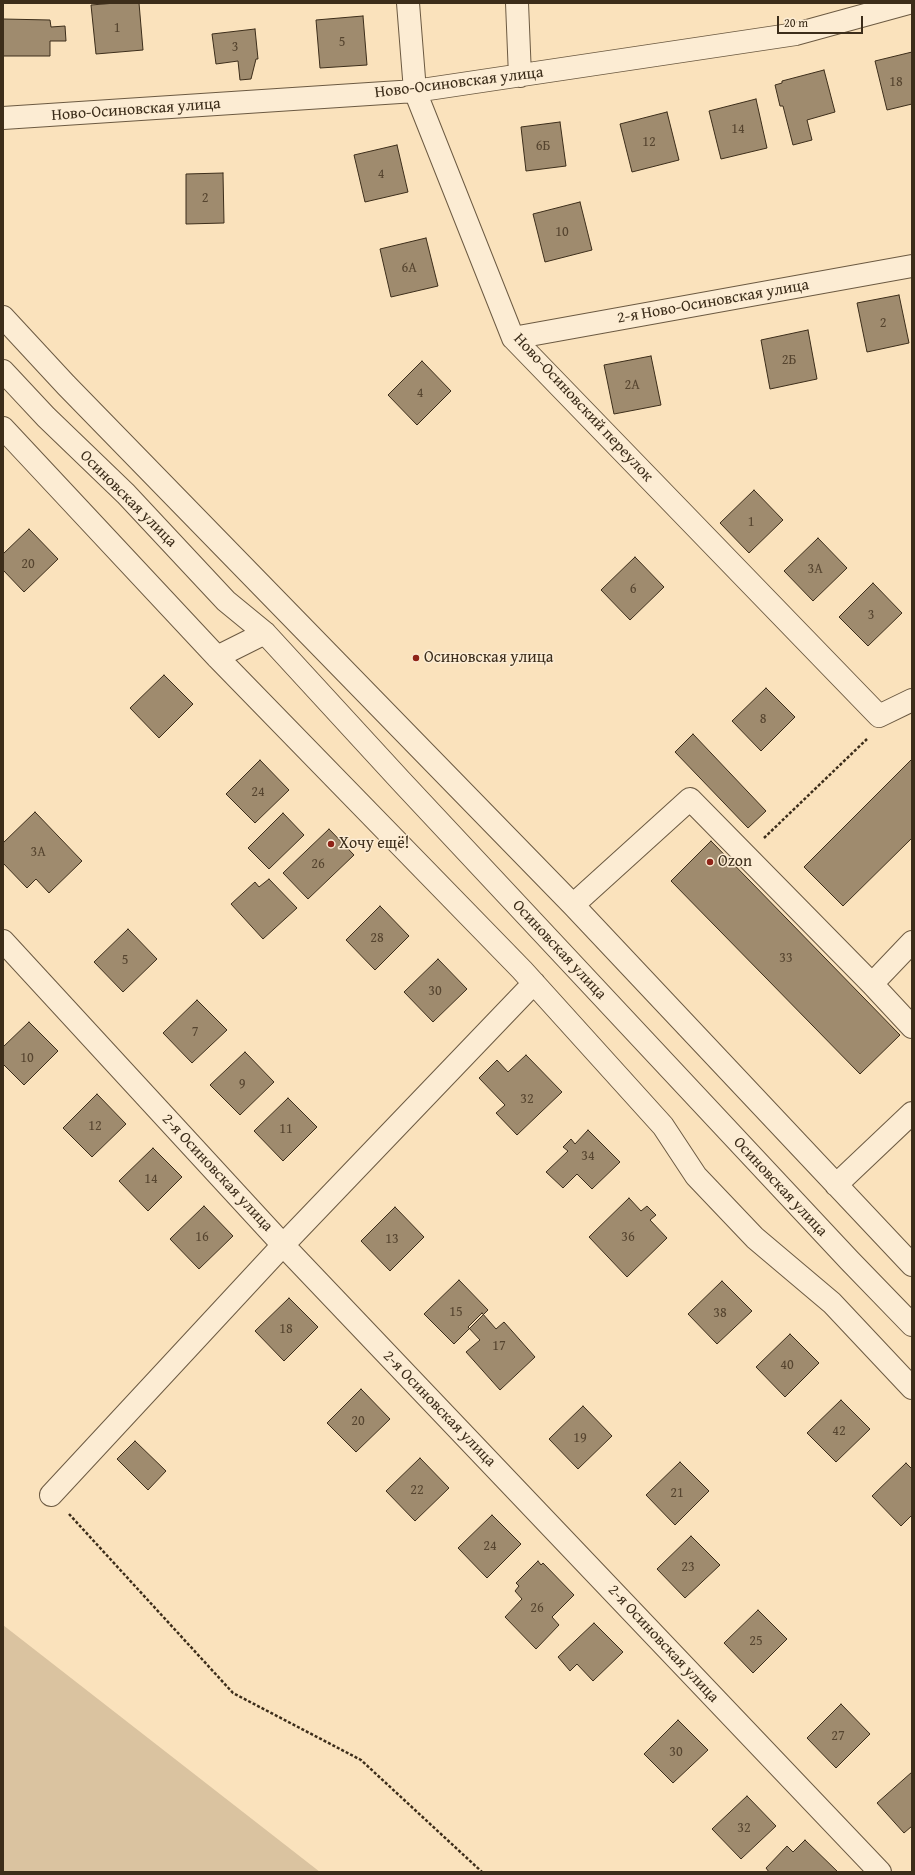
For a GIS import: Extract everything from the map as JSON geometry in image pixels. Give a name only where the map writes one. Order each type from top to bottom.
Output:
[{"type":"street","name":"Ново-Осиновский переулок","points":[[408,3],[415,91],[514,338],[880,716]]},
{"type":"street","points":[[517,3],[520,76]]},
{"type":"street","name":"Ново-Осиновская улица","points":[[3,118],[415,91],[796,34],[909,3]]},
{"type":"street","name":"2-я Ново-Осиновская улица","points":[[514,338],[912,266]]},
{"type":"street","points":[[3,317],[66,385],[574,905],[912,1265]]},
{"type":"street","name":"Осиновская улица","points":[[3,371],[46,417],[126,494],[226,601],[265,633],[422,804],[844,1255],[912,1325]]},
{"type":"street","points":[[3,428],[217,657],[534,983],[663,1126],[696,1176],[755,1238],[832,1303],[912,1388]]},
{"type":"street","points":[[217,657],[265,633]]},
{"type":"street","points":[[880,716],[912,700]]},
{"type":"street","points":[[574,905],[690,799],[872,984],[912,1027]]},
{"type":"street","name":"2-я Осиновская улица","points":[[3,942],[283,1245],[880,1872]]},
{"type":"street","points":[[872,984],[912,942]]},
{"type":"street","points":[[51,1495],[283,1245],[534,983]]},
{"type":"street","points":[[836,1185],[912,1113]]},
{"type":"path","points":[[746,856],[872,735],[880,716]]},
{"type":"path","points":[[51,1495],[233,1693],[361,1760],[482,1872]]},
{"type":"shaded area","points":[[3,1625],[320,1872],[3,1872]]},
{"type":"building","points":[[139,3],[143,50],[96,54],[91,5]]},
{"type":"building","points":[[363,16],[367,65],[320,68],[316,20]]},
{"type":"building","points":[[3,19],[50,20],[51,27],[65,26],[66,41],[50,41],[50,56],[3,56]]},
{"type":"building","points":[[255,29],[258,59],[256,59],[251,79],[240,80],[238,61],[216,64],[212,34]]},
{"type":"building","points":[[912,52],[912,104],[887,110],[875,61]]},
{"type":"building","points":[[824,70],[835,112],[807,120],[812,140],[793,145],[783,106],[780,106],[775,85],[782,83],[782,81]]},
{"type":"building","points":[[756,99],[767,148],[721,159],[709,111]]},
{"type":"building","points":[[667,112],[679,160],[632,172],[620,124]]},
{"type":"building","points":[[560,122],[566,166],[526,171],[521,127]]},
{"type":"building","points":[[397,145],[408,192],[365,202],[354,155]]},
{"type":"building","points":[[223,173],[224,223],[186,224],[186,174]]},
{"type":"building","points":[[580,202],[592,250],[545,262],[533,214]]},
{"type":"building","points":[[426,238],[438,286],[391,297],[380,249]]},
{"type":"building","points":[[899,295],[909,343],[867,352],[857,303]]},
{"type":"building","points":[[808,330],[817,379],[770,389],[761,340]]},
{"type":"building","points":[[651,356],[661,405],[614,414],[604,365]]},
{"type":"building","points":[[422,361],[451,391],[417,425],[388,395]]},
{"type":"building","points":[[754,490],[783,520],[749,553],[720,523]]},
{"type":"building","points":[[29,529],[58,559],[24,592],[3,570],[3,554]]},
{"type":"building","points":[[818,538],[847,568],[813,601],[784,571]]},
{"type":"building","points":[[635,557],[664,587],[630,620],[601,590]]},
{"type":"building","points":[[873,583],[902,613],[868,646],[839,617]]},
{"type":"building","points":[[164,675],[193,704],[159,738],[130,708]]},
{"type":"building","points":[[766,688],[795,717],[761,751],[732,721]]},
{"type":"building","points":[[693,734],[766,811],[748,828],[675,752]]},
{"type":"building","points":[[912,759],[912,838],[843,906],[804,867]]},
{"type":"building","points":[[260,760],[289,790],[255,823],[226,794]]},
{"type":"building","points":[[35,812],[82,861],[49,893],[36,879],[27,888],[3,863],[3,843]]},
{"type":"building","points":[[283,813],[304,835],[269,869],[248,848]]},
{"type":"building","points":[[329,829],[354,855],[308,899],[283,873]]},
{"type":"building","points":[[711,841],[900,1035],[860,1074],[671,881]]},
{"type":"building","points":[[269,879],[297,908],[263,939],[231,904],[255,882],[259,887]]},
{"type":"building","points":[[380,906],[409,936],[375,970],[346,940]]},
{"type":"building","points":[[128,929],[157,959],[123,992],[94,962]]},
{"type":"building","points":[[438,959],[467,989],[433,1022],[404,992]]},
{"type":"building","points":[[197,1000],[227,1030],[192,1063],[163,1033]]},
{"type":"building","points":[[29,1022],[58,1051],[24,1085],[3,1064],[3,1047]]},
{"type":"building","points":[[245,1052],[274,1082],[240,1115],[210,1085]]},
{"type":"building","points":[[526,1055],[562,1092],[517,1135],[496,1113],[505,1105],[479,1078],[497,1060],[508,1072]]},
{"type":"building","points":[[97,1094],[126,1124],[92,1157],[63,1128]]},
{"type":"building","points":[[288,1098],[317,1127],[283,1161],[254,1131]]},
{"type":"building","points":[[588,1130],[620,1162],[592,1189],[577,1174],[563,1188],[546,1172],[568,1151],[563,1147],[571,1139],[575,1144]]},
{"type":"building","points":[[153,1148],[182,1177],[148,1211],[119,1181]]},
{"type":"building","points":[[629,1198],[641,1211],[647,1206],[656,1215],[650,1220],[667,1238],[627,1277],[589,1237]]},
{"type":"building","points":[[204,1206],[233,1236],[199,1269],[170,1239]]},
{"type":"building","points":[[395,1207],[424,1237],[390,1271],[361,1241]]},
{"type":"building","points":[[459,1280],[488,1310],[454,1344],[424,1314]]},
{"type":"building","points":[[722,1281],[752,1311],[717,1344],[688,1314]]},
{"type":"building","points":[[289,1298],[318,1327],[284,1361],[255,1331]]},
{"type":"building","points":[[482,1313],[496,1329],[504,1322],[535,1357],[500,1390],[466,1352],[480,1340],[468,1327]]},
{"type":"building","points":[[790,1334],[819,1363],[785,1397],[756,1367]]},
{"type":"building","points":[[361,1389],[390,1419],[356,1452],[327,1423]]},
{"type":"building","points":[[841,1400],[870,1429],[836,1462],[807,1433]]},
{"type":"building","points":[[583,1406],[612,1436],[578,1469],[549,1439]]},
{"type":"building","points":[[135,1441],[166,1471],[148,1490],[117,1459]]},
{"type":"building","points":[[420,1458],[449,1488],[415,1521],[386,1491]]},
{"type":"building","points":[[680,1462],[709,1491],[675,1525],[646,1495]]},
{"type":"building","points":[[906,1463],[912,1469],[912,1515],[901,1526],[872,1496]]},
{"type":"building","points":[[492,1515],[521,1544],[487,1578],[458,1548]]},
{"type":"building","points":[[691,1536],[720,1565],[685,1598],[657,1569]]},
{"type":"building","points":[[538,1561],[541,1565],[543,1563],[574,1595],[552,1617],[559,1625],[536,1649],[505,1617],[522,1599],[515,1591],[519,1586],[516,1583]]},
{"type":"building","points":[[758,1610],[787,1639],[753,1673],[724,1643]]},
{"type":"building","points":[[594,1623],[623,1652],[593,1681],[577,1664],[570,1671],[558,1657]]},
{"type":"building","points":[[841,1704],[870,1734],[836,1768],[807,1738]]},
{"type":"building","points":[[678,1720],[708,1750],[673,1783],[644,1754]]},
{"type":"building","points":[[912,1772],[912,1826],[904,1833],[877,1803]]},
{"type":"building","points":[[747,1796],[776,1826],[741,1859],[712,1829]]},
{"type":"building","points":[[805,1840],[838,1872],[769,1872],[766,1868],[787,1846],[793,1852]]},
{"type":"place","name":"Осиновская улица","points":[[416,658]]},
{"type":"place","name":"Хочу ещё!","points":[[331,844]]},
{"type":"place","name":"Ozon","points":[[710,862]]}]
